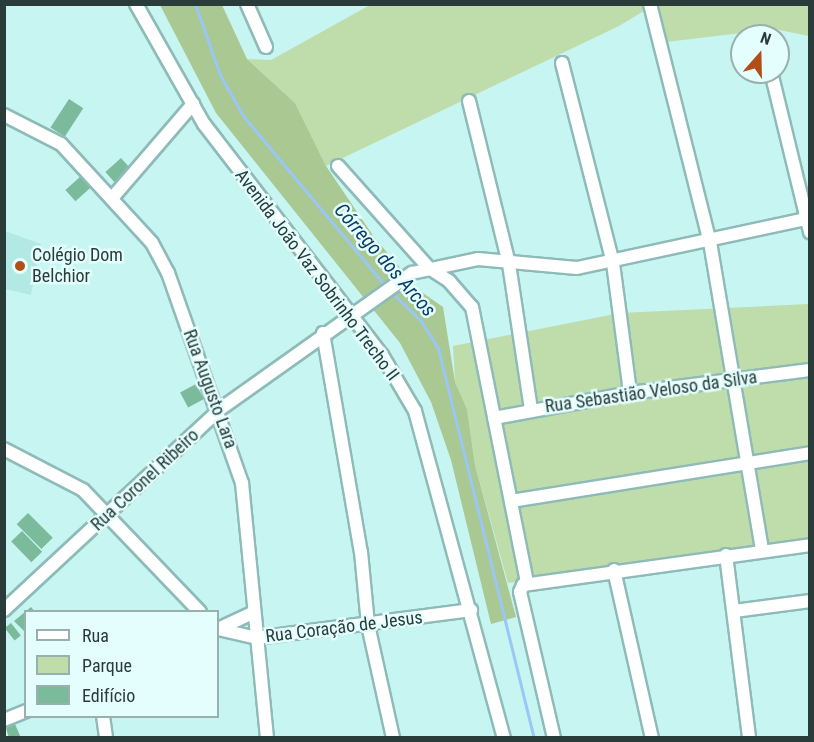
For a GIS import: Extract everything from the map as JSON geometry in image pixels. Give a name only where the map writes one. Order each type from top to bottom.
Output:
[{"type":"street","name":"Avenida João Vaz Sobrinho Trecho II","points":[[136,4],[193,104],[350,314],[415,411],[504,738]]},
{"type":"street","points":[[247,4],[266,47]]},
{"type":"street","points":[[650,4],[710,242],[731,380],[762,549]]},
{"type":"street","points":[[562,63],[613,263],[630,393]]},
{"type":"street","points":[[774,84],[810,232]]},
{"type":"street","points":[[469,101],[509,264],[531,409]]},
{"type":"street","points":[[113,197],[193,104]]},
{"type":"street","name":"Rua Augusto Lara","points":[[4,115],[61,144],[113,197],[152,243],[168,273],[219,410],[242,483],[267,738]]},
{"type":"street","points":[[338,166],[429,268],[448,280],[472,307],[527,582],[520,592],[554,738]]},
{"type":"street","name":"Rua Coronel Ribeiro","points":[[4,610],[219,410],[361,305],[412,273],[478,259],[547,269],[613,263],[808,218]]},
{"type":"street","points":[[323,333],[361,552],[368,625],[393,738]]},
{"type":"street","name":"Rua Sebastião Veloso da Silva","points":[[494,418],[531,409],[630,393],[810,370]]},
{"type":"street","points":[[4,449],[83,490],[198,610]]},
{"type":"street","points":[[511,501],[810,453]]},
{"type":"street","points":[[527,582],[762,549],[810,545]]},
{"type":"street","points":[[726,555],[750,738]]},
{"type":"street","points":[[614,570],[652,738]]},
{"type":"street","points":[[734,611],[810,601]]},
{"type":"street","name":"Rua Coração de Jesus","points":[[219,629],[256,638],[471,610]]},
{"type":"street","points":[[219,629],[254,613]]},
{"type":"street","points":[[4,720],[24,712]]},
{"type":"street","points":[[103,718],[106,738]]},
{"type":"shaded area","name":"Colégio Dom Belchior","points":[[5,231],[41,244],[31,295],[5,289]]},
{"type":"green space","points":[[644,4],[647,9],[619,26],[326,166],[295,103],[247,59],[271,60],[370,5]]},
{"type":"green space","points":[[655,4],[809,5],[809,36],[790,32],[790,24],[730,24],[730,34],[666,42]]},
{"type":"green space","points":[[160,5],[222,5],[247,59],[295,103],[326,166],[374,237],[420,291],[443,307],[455,382],[467,409],[475,465],[516,617],[491,624],[451,460],[431,402],[400,343],[216,113]]},
{"type":"green space","points":[[809,304],[809,542],[508,583],[475,465],[467,409],[455,382],[453,346],[620,313]]},
{"type":"building","points":[[69,99],[83,108],[65,137],[50,128]]},
{"type":"building","points":[[121,158],[131,169],[115,183],[105,172]]},
{"type":"building","points":[[81,176],[91,187],[75,201],[65,190]]},
{"type":"building","points":[[196,384],[204,399],[188,407],[180,392]]},
{"type":"building","points":[[28,513],[53,538],[41,549],[17,524]]},
{"type":"building","points":[[22,531],[42,552],[31,562],[11,541]]},
{"type":"building","points":[[24,613],[24,631],[14,621]]},
{"type":"building","points":[[11,623],[21,636],[15,641],[5,628]]},
{"type":"building","points":[[15,724],[21,738],[9,738],[6,728]]},
{"type":"waterway","name":"Córrego dos Arcos","points":[[195,4],[220,75],[244,117],[386,287]]},
{"type":"waterway","name":"Córrego dos Arcos","points":[[391,292],[421,321],[438,348],[534,738]]},
{"type":"place","name":"Colégio Dom Belchior","points":[[20,266]]}]
